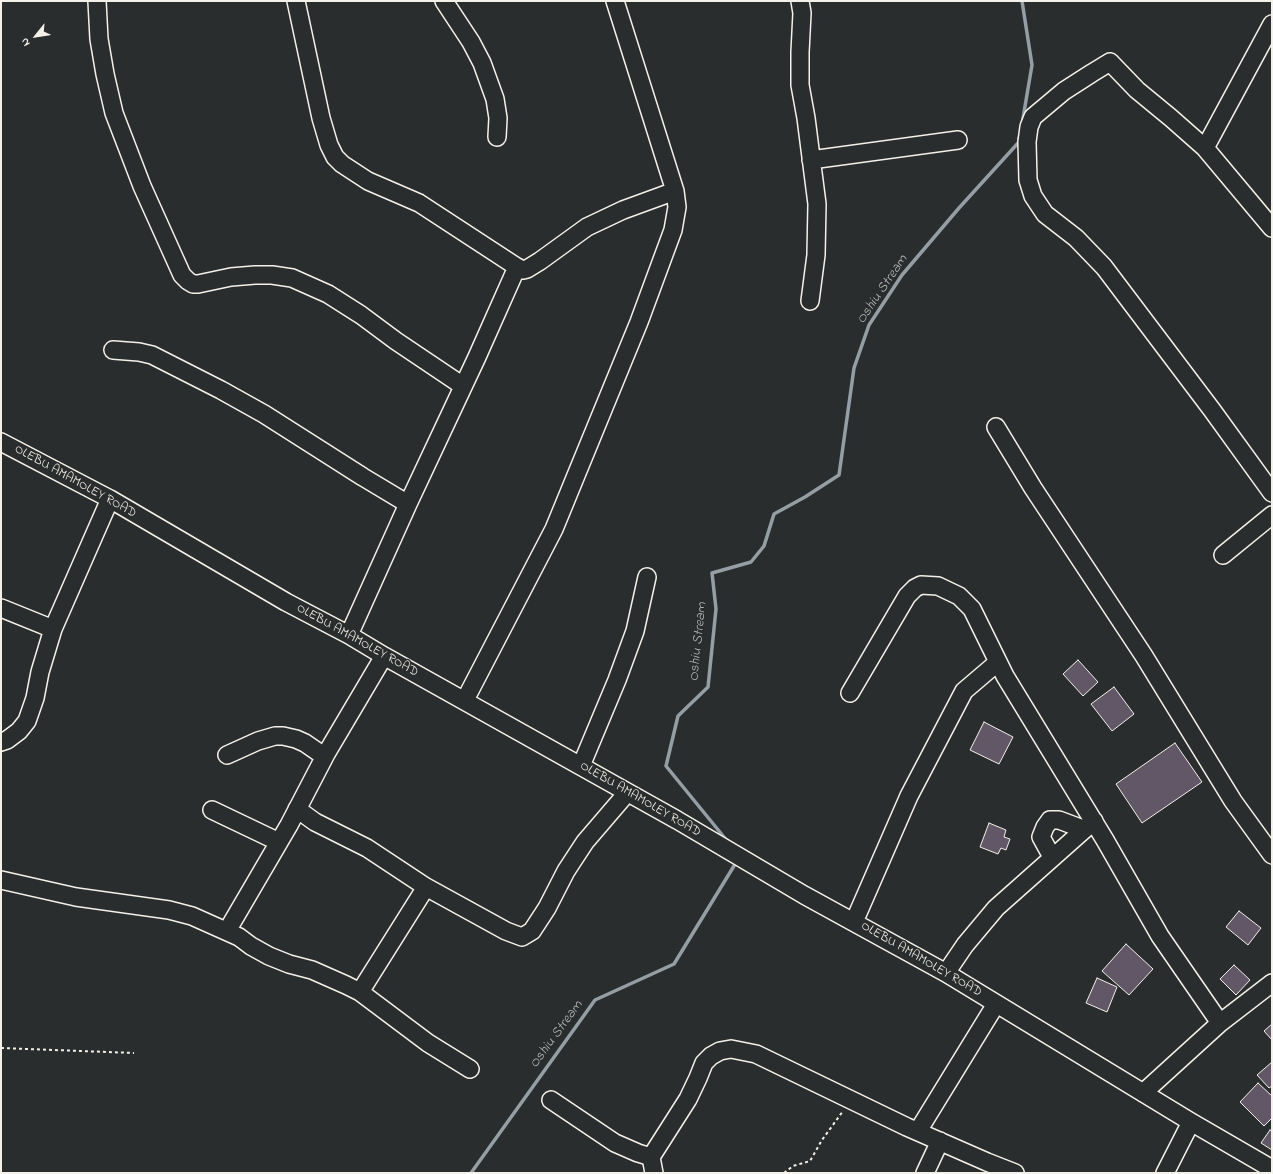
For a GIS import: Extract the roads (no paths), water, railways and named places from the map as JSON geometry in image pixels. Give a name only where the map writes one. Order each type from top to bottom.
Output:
[{"type":"street","points":[[97,1],[99,39],[114,113],[142,186],[182,275],[193,284],[232,277],[255,275],[272,275],[292,278],[328,294],[361,315],[396,341],[463,386]]},
{"type":"street","points":[[296,1],[322,118],[329,145],[335,157],[342,164],[368,181],[419,203],[517,267],[523,270],[527,269],[587,227],[623,210],[675,191]]},
{"type":"street","points":[[444,1],[471,42],[482,63],[495,99],[498,118],[497,137]]},
{"type":"street","points":[[464,700],[554,529],[639,322],[673,230],[677,207],[675,191],[615,1]]},
{"type":"street","points":[[800,1],[802,13],[800,85],[806,118],[817,204],[816,255],[810,301]]},
{"type":"street","points":[[1205,148],[1272,24]]},
{"type":"street","points":[[1272,228],[1205,148],[1137,90],[1110,62],[1064,91],[1033,117],[1029,127],[1027,142],[1028,180],[1033,196],[1046,214],[1076,238],[1104,267],[1212,410],[1272,493]]},
{"type":"street","points":[[811,160],[958,140]]},
{"type":"street","points":[[349,635],[517,267]]},
{"type":"street","points":[[113,350],[140,352],[152,355],[221,390],[264,414],[408,504]]},
{"type":"street","points":[[996,428],[1144,656],[1233,801],[1272,855]]},
{"type":"street","name":"OLEBU AMAMOLEY ROAD","points":[[1,442],[110,500],[286,602],[349,635],[946,973],[1191,1122],[1272,1169]]},
{"type":"street","points":[[1,742],[7,740],[19,731],[27,721],[35,698],[40,672],[53,629],[110,500]]},
{"type":"street","points":[[1223,555],[1272,515]]},
{"type":"street","points":[[581,766],[617,680],[635,631],[647,577]]},
{"type":"street","points":[[850,693],[907,596],[915,588],[922,585],[938,586],[959,596],[972,609],[998,662],[1088,825],[1160,936],[1220,1023]]},
{"type":"street","points":[[1,608],[53,629]]},
{"type":"street","points":[[227,931],[279,842],[326,754],[384,656]]},
{"type":"street","points":[[854,922],[909,796],[964,691],[998,662]]},
{"type":"street","points":[[227,755],[258,741],[275,736],[296,739],[318,752],[326,754]]},
{"type":"street","points":[[297,809],[315,822],[372,852],[426,887],[506,931],[522,937],[532,931],[547,908],[566,871],[585,842],[627,792]]},
{"type":"street","points":[[212,810],[279,842]]},
{"type":"street","points":[[1052,857],[1041,837],[1050,820],[1088,825]]},
{"type":"street","points":[[946,973],[965,945],[996,908],[1088,825]]},
{"type":"street","points":[[1,880],[76,897],[169,910],[192,916],[227,931],[269,956],[289,964],[312,970],[360,992],[428,1043],[470,1069]]},
{"type":"street","points":[[360,992],[426,887]]},
{"type":"street","points":[[1143,1093],[1220,1023],[1272,983]]},
{"type":"street","points":[[918,1132],[996,1004]]},
{"type":"street","points":[[551,1100],[615,1143],[638,1153],[653,1165],[688,1099],[704,1064],[711,1056],[720,1051],[731,1049],[756,1054],[918,1132],[1015,1173]]},
{"type":"street","points":[[1165,1173],[1191,1122]]},
{"type":"street","points":[[925,1173],[940,1141]]},
{"type":"waterway","name":"Oshiu Stream","points":[[1022,1],[1032,65],[1022,124]]},
{"type":"waterway","name":"Oshiu Stream","points":[[728,842],[666,766],[678,716],[708,687],[716,609],[712,573],[751,562],[764,546],[774,514],[805,497],[839,475],[854,368],[869,325],[902,275],[959,208],[1019,142],[1019,138]]},
{"type":"waterway","name":"Oshiu Stream","points":[[471,1173],[595,1000],[674,964],[737,861]]}]
